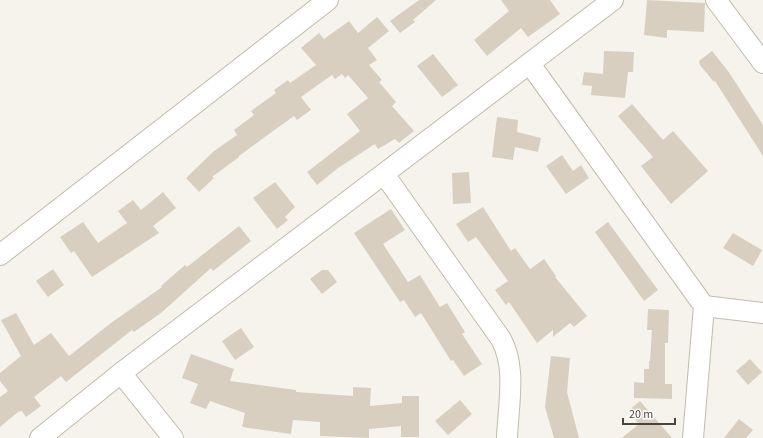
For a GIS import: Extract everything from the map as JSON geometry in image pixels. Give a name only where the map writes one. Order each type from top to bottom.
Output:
[{"type":"street","points":[[0,255],[328,0]]},
{"type":"street","points":[[40,438],[121,373],[613,0]]},
{"type":"street","points":[[716,0],[763,63]]},
{"type":"street","points":[[530,64],[704,306],[693,438]]},
{"type":"street","points":[[384,174],[501,339],[508,352],[510,368],[507,438]]},
{"type":"street","points":[[704,306],[763,313]]},
{"type":"street","points":[[121,373],[173,438]]},
{"type":"building","points":[[419,0],[436,0],[413,20],[415,22],[400,33],[390,21]]},
{"type":"building","points":[[501,0],[550,0],[560,14],[528,37],[521,28],[487,56],[474,40],[509,11]]},
{"type":"building","points":[[647,0],[705,3],[704,32],[667,30],[667,38],[644,35]]},
{"type":"building","points":[[377,17],[389,31],[368,48],[377,60],[369,65],[382,80],[379,82],[396,102],[392,106],[414,131],[399,143],[395,139],[378,149],[375,144],[338,168],[317,185],[307,172],[360,131],[347,114],[368,98],[348,75],[345,78],[342,74],[335,79],[332,75],[301,97],[311,110],[297,120],[294,116],[262,139],[212,177],[214,178],[199,192],[186,178],[214,151],[237,135],[234,130],[254,115],[251,111],[276,93],[274,90],[288,80],[290,83],[316,65],[301,48],[319,33],[324,39],[349,21],[358,33]]},
{"type":"building","points":[[604,51],[634,52],[633,72],[628,72],[625,98],[591,95],[592,86],[582,85],[584,72],[603,74]]},
{"type":"building","points":[[712,51],[728,71],[763,125],[763,156],[715,81],[714,82],[700,65],[699,61]]},
{"type":"building","points":[[433,54],[458,85],[442,97],[417,66]]},
{"type":"building","points":[[632,104],[663,140],[673,131],[708,171],[671,204],[641,166],[653,157],[618,116]]},
{"type":"building","points":[[497,117],[518,120],[517,132],[541,138],[538,152],[515,147],[513,160],[492,157]]},
{"type":"building","points":[[562,155],[573,171],[581,165],[589,178],[566,194],[546,166]]},
{"type":"building","points":[[469,172],[471,203],[453,204],[452,173]]},
{"type":"building","points":[[275,182],[295,207],[285,217],[288,220],[277,229],[253,198]]},
{"type":"building","points":[[163,192],[176,208],[153,226],[159,233],[92,277],[74,251],[71,253],[60,237],[83,222],[98,243],[127,223],[118,211],[133,200],[141,210]]},
{"type":"building","points":[[483,207],[511,251],[515,248],[530,269],[544,259],[556,276],[555,277],[587,316],[574,327],[570,323],[553,337],[553,330],[537,343],[509,302],[506,305],[495,290],[508,281],[476,237],[468,242],[456,224]]},
{"type":"building","points":[[391,209],[405,230],[383,244],[408,282],[420,275],[440,307],[447,303],[465,332],[462,334],[482,364],[464,376],[453,360],[451,361],[421,313],[415,317],[404,300],[400,302],[354,233]]},
{"type":"building","points":[[608,222],[658,290],[644,301],[595,232]]},
{"type":"building","points":[[239,226],[251,241],[213,271],[211,268],[161,313],[134,332],[132,330],[66,382],[61,376],[34,397],[41,406],[26,417],[22,411],[18,412],[0,427],[0,397],[8,391],[0,381],[0,373],[21,356],[1,320],[16,313],[34,345],[51,333],[69,356],[111,323],[162,287],[161,286],[185,265],[187,267]]},
{"type":"building","points":[[733,233],[762,250],[753,266],[723,248]]},
{"type":"building","points":[[53,269],[64,285],[48,297],[36,281]]},
{"type":"building","points":[[322,270],[328,270],[337,282],[322,294],[310,279]]},
{"type":"building","points":[[648,309],[669,310],[668,343],[665,343],[665,384],[672,384],[672,399],[634,398],[634,382],[644,383],[644,369],[649,369],[652,330],[647,330]]},
{"type":"building","points":[[241,328],[254,347],[235,360],[222,341]]},
{"type":"building","points":[[191,354],[234,369],[230,381],[296,390],[296,392],[353,396],[353,387],[371,388],[370,406],[402,403],[402,396],[419,396],[419,437],[401,437],[401,426],[369,429],[369,438],[320,436],[320,422],[293,420],[291,434],[242,427],[245,413],[210,401],[206,409],[190,403],[198,384],[182,378]]},
{"type":"building","points":[[551,356],[570,358],[567,392],[579,438],[554,438],[545,407]]},
{"type":"building","points":[[750,359],[762,372],[748,385],[736,371]]},
{"type":"building","points":[[460,400],[472,414],[448,435],[435,421]]},
{"type":"building","points":[[640,401],[672,438],[622,438],[639,424],[628,411]]},
{"type":"building","points":[[739,419],[753,430],[746,438],[724,438]]}]
